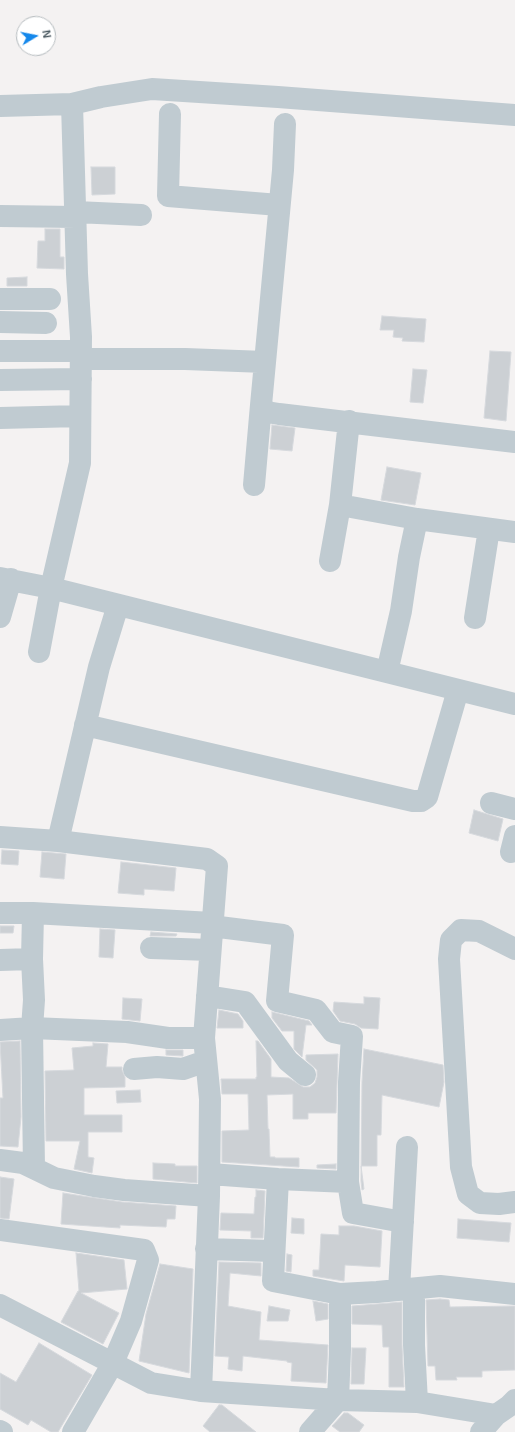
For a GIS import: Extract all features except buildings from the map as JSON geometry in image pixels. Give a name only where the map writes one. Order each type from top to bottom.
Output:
[{"type":"street","points":[[0,106],[72,104],[101,97],[152,89],[515,115]]},
{"type":"street","points":[[39,652],[51,588],[80,463],[81,337],[77,274],[72,104]]},
{"type":"street","points":[[170,114],[168,196],[279,205]]},
{"type":"street","points":[[254,485],[285,124]]},
{"type":"street","points":[[0,216],[141,215]]},
{"type":"street","points":[[0,299],[50,299]]},
{"type":"street","points":[[0,322],[46,323]]},
{"type":"street","points":[[0,352],[81,363]]},
{"type":"street","points":[[0,380],[81,363],[185,359],[265,362]]},
{"type":"street","points":[[261,405],[267,412],[515,442]]},
{"type":"street","points":[[0,418],[80,416]]},
{"type":"street","points":[[330,561],[340,504],[349,421]]},
{"type":"street","points":[[340,504],[417,519],[515,532]]},
{"type":"street","points":[[387,672],[401,611],[417,519]]},
{"type":"street","points":[[475,618],[489,529]]},
{"type":"street","points":[[0,617],[6,578],[118,604],[515,704]]},
{"type":"street","points":[[58,841],[98,666],[118,604]]},
{"type":"street","points":[[85,725],[412,801],[421,801],[427,797],[458,690]]},
{"type":"street","points":[[491,803],[515,809]]},
{"type":"street","points":[[0,838],[58,841],[207,859],[216,866],[204,1038],[210,1099],[210,1174],[201,1391]]},
{"type":"street","points":[[0,913],[33,913],[212,925],[283,935],[277,1001],[316,1010],[333,1032],[352,1036],[349,1082],[348,1182],[353,1214],[403,1222]]},
{"type":"street","points":[[33,913],[32,959],[34,1000],[32,1028],[34,1061],[34,1168]]},
{"type":"street","points":[[515,949],[479,931],[461,930],[452,940],[449,959],[461,1167],[468,1194],[480,1203],[499,1204],[515,1202]]},
{"type":"street","points":[[151,948],[210,950]]},
{"type":"street","points":[[0,960],[32,959]]},
{"type":"street","points":[[207,996],[245,1002],[288,1061],[305,1075]]},
{"type":"street","points":[[0,1030],[32,1028],[127,1032],[168,1038],[204,1038]]},
{"type":"street","points":[[134,1069],[157,1067],[183,1069],[206,1061]]},
{"type":"street","points":[[407,1147],[403,1222],[406,1290],[414,1345],[417,1402]]},
{"type":"street","points":[[0,1160],[23,1163],[54,1178],[94,1186],[124,1190],[209,1196]]},
{"type":"street","points":[[210,1174],[348,1182]]},
{"type":"street","points":[[278,1179],[272,1281],[340,1294],[406,1290],[440,1286],[515,1294]]},
{"type":"street","points":[[0,1230],[144,1250],[148,1260],[131,1321],[113,1363],[73,1432]]},
{"type":"street","points":[[206,1249],[273,1251]]},
{"type":"street","points":[[310,1432],[338,1400],[340,1294]]},
{"type":"street","points":[[0,1305],[151,1384],[201,1391],[338,1400],[417,1402],[485,1420]]},
{"type":"street","points":[[464,1432],[509,1406],[515,1400]]}]
